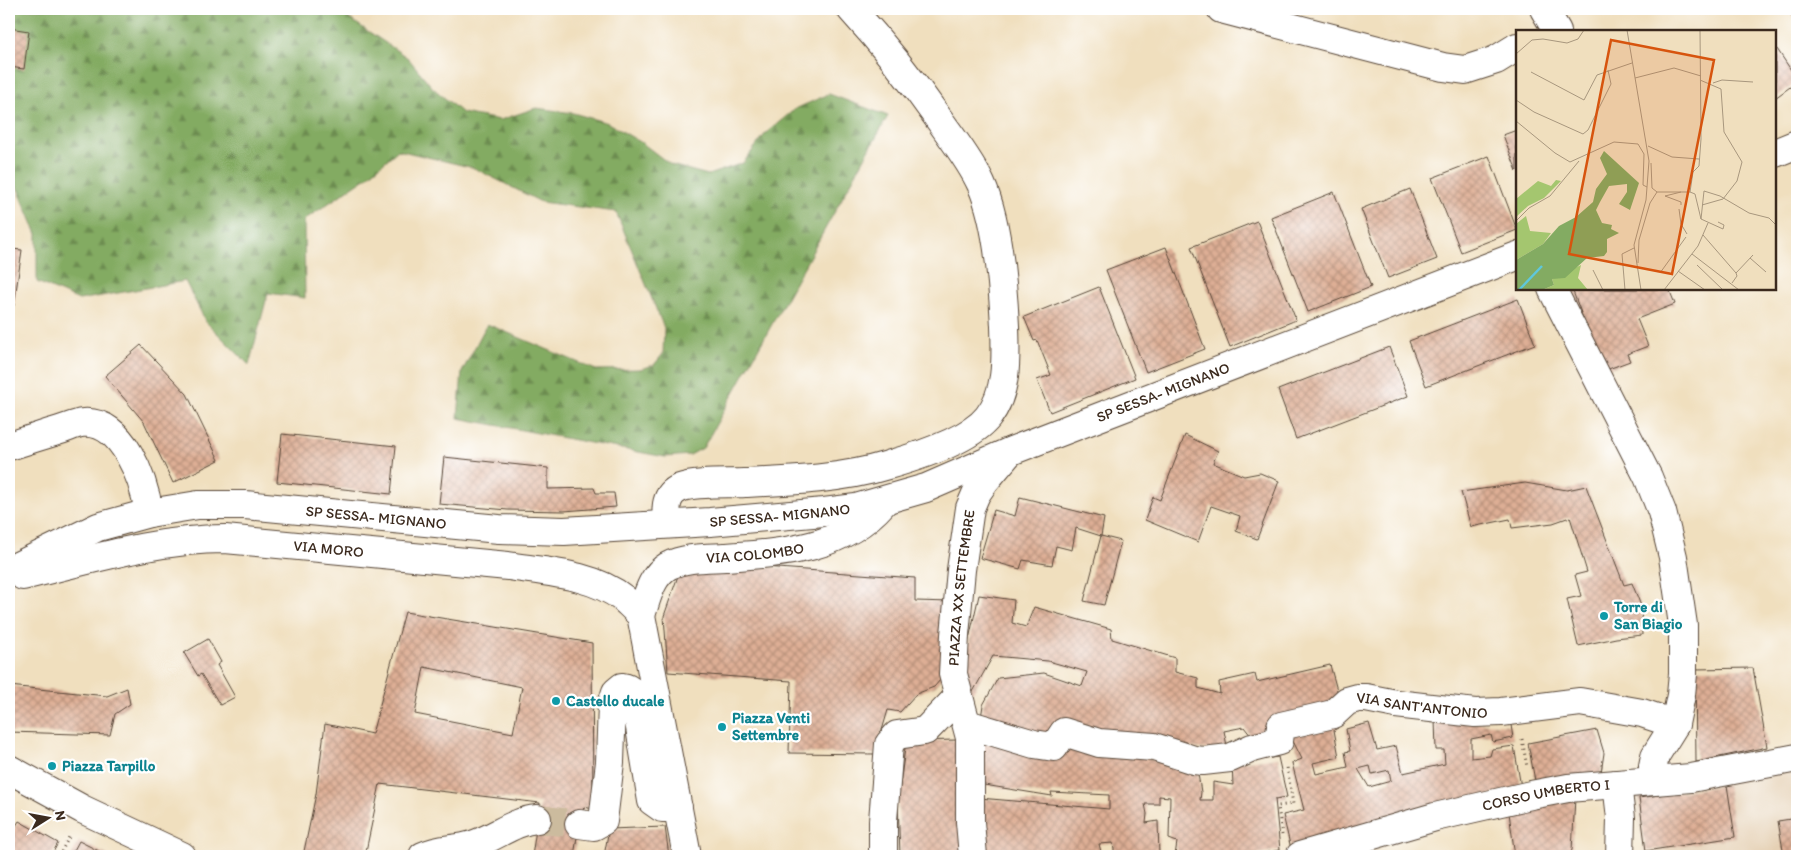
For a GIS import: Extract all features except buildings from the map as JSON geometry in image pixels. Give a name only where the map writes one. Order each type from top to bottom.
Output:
[{"type":"street","points":[[667,524],[666,506],[674,492],[680,488],[708,484],[781,481],[888,466],[932,450],[977,429],[998,403],[1004,383],[1006,351],[1004,313],[999,259],[982,185],[966,158],[911,79],[851,9]]},
{"type":"street","points":[[1221,9],[1450,68],[1465,70],[1496,60],[1516,48]]},
{"type":"street","points":[[1776,153],[1797,144]]},
{"type":"street","name":"SP SESSA- MIGNANO","points":[[9,570],[98,527],[149,513],[198,505],[255,506],[499,529],[564,531],[856,508],[926,488],[1011,451],[1516,256]]},
{"type":"street","points":[[1553,290],[1648,477],[1662,512],[1673,557],[1683,626],[1683,674],[1681,695],[1674,724],[1655,756],[1653,766],[1654,781]]},
{"type":"street","points":[[9,446],[82,423],[98,424],[115,434],[133,462],[146,493],[149,513]]},
{"type":"street","name":"PIAZZA XX SETTEMBRE","points":[[973,856],[970,805],[970,738],[953,674],[961,570],[970,508],[976,494],[985,481],[1011,451]]},
{"type":"street","name":"VIA COLOMBO","points":[[641,615],[651,585],[658,574],[668,566],[684,560],[698,558],[777,553],[812,547],[854,528],[874,514],[885,500]]},
{"type":"street","name":"VIA MORO","points":[[9,579],[163,543],[194,539],[225,539],[478,563],[546,572],[590,582],[608,590],[623,599],[641,615]]},
{"type":"street","points":[[641,615],[687,856]]},
{"type":"street","points":[[579,824],[594,826],[603,821],[610,762],[612,704],[616,692],[622,687],[628,688],[634,694],[652,801],[662,808],[678,808]]},
{"type":"street","points":[[882,856],[883,813],[889,744],[897,736],[925,732],[958,697]]},
{"type":"street","name":"VIA SANT'ANTONIO","points":[[1279,741],[1281,726],[1333,714],[1347,701],[1358,698],[1475,713],[1528,709],[1570,702],[1588,703],[1642,713],[1674,724]]},
{"type":"street","points":[[967,724],[1034,744],[1054,747],[1064,732],[1099,743],[1154,747],[1194,760],[1203,761],[1230,758],[1252,748],[1279,741]]},
{"type":"street","name":"CORSO UMBERTO I","points":[[1292,848],[1568,788],[1709,775],[1797,758]]},
{"type":"street","points":[[9,769],[82,809],[182,856]]},
{"type":"street","points":[[1617,784],[1620,818],[1620,856]]},
{"type":"street","points":[[423,856],[436,851],[470,846],[491,838],[526,820],[537,819]]},
{"type":"path","points":[[1528,709],[1532,729],[1521,731],[1531,795]]},
{"type":"path","points":[[1279,741],[1286,756],[1293,804],[1278,806],[1292,848]]},
{"type":"shaded area","points":[[1797,767],[1797,856],[1644,856],[1634,793]]},
{"type":"green space","points":[[9,9],[335,9],[408,58],[433,88],[462,113],[500,120],[536,108],[573,113],[608,123],[642,143],[671,165],[708,175],[743,163],[766,133],[795,109],[829,94],[888,116],[703,448],[690,455],[665,457],[458,418],[462,372],[487,324],[596,370],[640,369],[654,365],[663,354],[664,328],[616,212],[541,202],[474,168],[398,150],[367,177],[304,220],[305,298],[268,293],[249,365],[206,322],[185,281],[79,300],[37,282],[37,234],[9,168]]},
{"type":"tunnel","points":[[537,819],[579,824]]},
{"type":"place","name":"Torre di San Biagio","points":[[1604,616]]},
{"type":"place","name":"Castello ducale","points":[[556,701]]},
{"type":"place","name":"Piazza Venti Settembre","points":[[722,727]]},
{"type":"place","name":"Piazza Tarpillo","points":[[52,766]]}]
